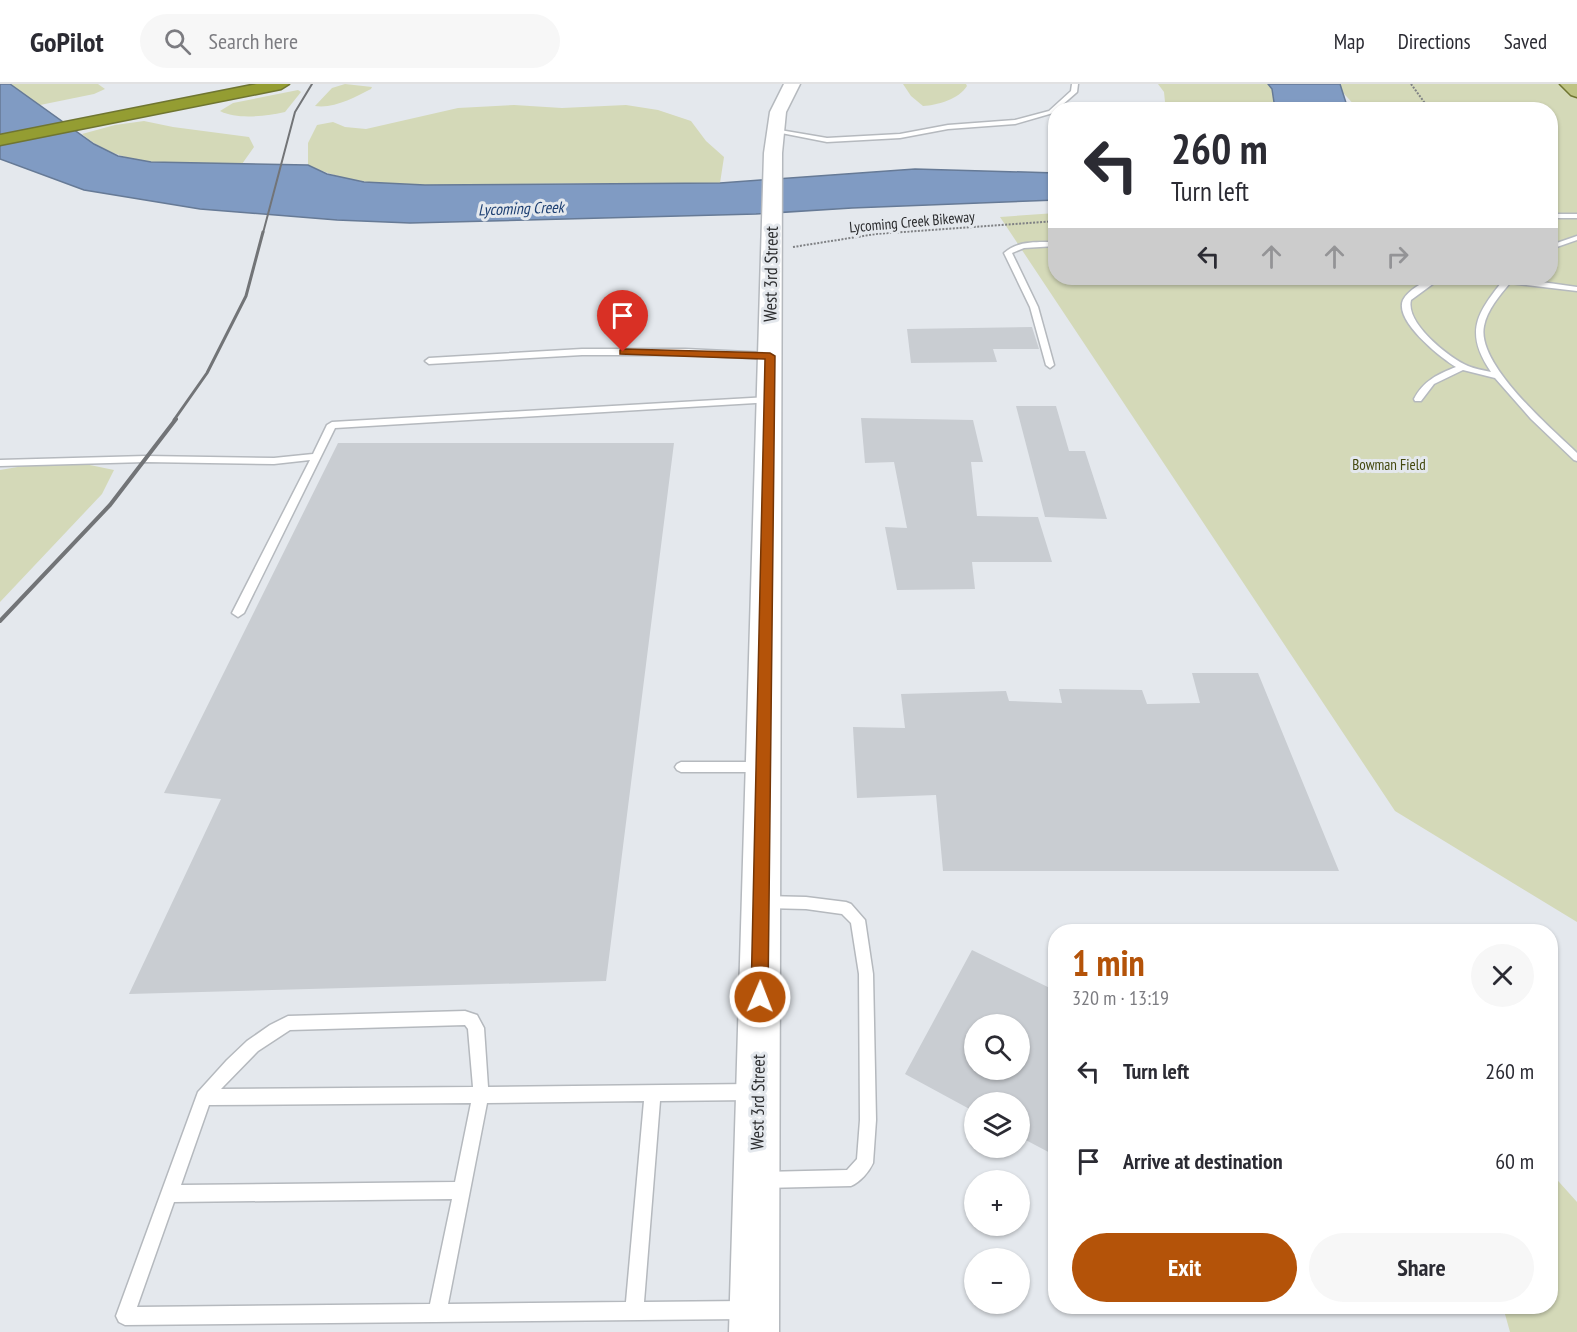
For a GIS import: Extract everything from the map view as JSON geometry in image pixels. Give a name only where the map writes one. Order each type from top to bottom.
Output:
[{"type":"highway","points":[[0,140],[192,96],[219,84]]},
{"type":"highway","points":[[0,127],[281,84]]},
{"type":"main road","name":"West 3rd Street","points":[[754,1321],[773,153],[778,112],[792,84]]},
{"type":"main road","points":[[1568,84],[1577,92]]},
{"type":"lane","points":[[1062,102],[1074,92],[1075,84]]},
{"type":"lane","points":[[774,131],[827,140],[900,136],[948,127],[1016,122],[1048,113]]},
{"type":"lane","points":[[1558,216],[1577,216]]},
{"type":"lane","points":[[1558,245],[1577,238]]},
{"type":"lane","points":[[1048,244],[1021,246],[1013,248],[1008,253],[1034,307],[1050,365]]},
{"type":"lane","points":[[1427,285],[1410,297],[1406,304],[1407,315],[1415,327],[1432,344],[1463,368],[1498,376]]},
{"type":"lane","points":[[1505,285],[1480,322],[1479,333],[1484,348],[1498,376],[1517,399],[1577,458]]},
{"type":"lane","points":[[1550,285],[1577,289]]},
{"type":"lane","points":[[429,361],[559,352],[685,352],[770,356]]},
{"type":"lane","points":[[1418,399],[1422,388],[1441,376],[1463,368]]},
{"type":"lane","points":[[238,613],[332,425],[769,400]]},
{"type":"lane","points":[[0,463],[146,459],[274,461],[316,456]]},
{"type":"lane","points":[[681,767],[764,766]]},
{"type":"lane","points":[[757,1180],[851,1178],[865,1163],[868,1120],[866,974],[858,920],[846,908],[806,903],[761,902]]},
{"type":"lane","points":[[437,1313],[481,1095],[476,1028],[472,1020],[465,1017],[288,1023],[269,1031],[236,1058],[204,1097],[125,1317],[634,1311],[754,1321]]},
{"type":"lane","points":[[204,1097],[758,1092]]},
{"type":"lane","points":[[634,1311],[653,1093]]},
{"type":"lane","points":[[170,1194],[462,1190]]},
{"type":"path","points":[[1411,84],[1424,102]]},
{"type":"path","name":"Lycoming Creek Bikeway","points":[[772,241],[801,245],[876,234],[1048,222]]},
{"type":"green space","points":[[10,84],[98,84],[105,89],[94,94],[40,105]]},
{"type":"green space","points":[[345,84],[372,87],[344,102],[330,106],[315,106],[332,88]]},
{"type":"green space","points":[[903,84],[966,84],[967,86],[948,100],[923,106],[911,96]]},
{"type":"green space","points":[[1158,84],[1268,84],[1272,89],[1274,102],[1165,102],[1164,92]]},
{"type":"green space","name":"Bowman Field","points":[[1335,84],[1577,84],[1577,922],[1395,811],[1000,217],[1048,214],[1048,285],[1558,285],[1558,102],[1352,102]]},
{"type":"green space","points":[[298,90],[301,92],[285,112],[261,116],[235,116],[220,111],[233,103]]},
{"type":"green space","points":[[514,105],[562,108],[626,105],[658,110],[691,121],[706,141],[724,157],[720,183],[437,186],[383,184],[331,174],[308,165],[308,143],[317,125],[333,122],[345,127],[366,129],[458,108]]},
{"type":"green space","points":[[144,121],[249,137],[254,147],[242,164],[158,163],[117,154],[99,146],[82,134],[115,125]]},
{"type":"green space","points":[[41,463],[85,464],[114,470],[102,494],[0,602],[0,470]]},
{"type":"green space","points":[[1558,1181],[1577,1202],[1577,1332],[1510,1332],[1505,1314],[1558,1314]]},
{"type":"water","name":"Lycoming Creek","points":[[0,84],[10,84],[94,144],[118,156],[151,162],[308,165],[327,174],[364,182],[425,185],[720,183],[915,169],[1048,173],[1048,200],[756,214],[410,223],[337,220],[200,209],[84,190],[0,159]]},
{"type":"water","points":[[1268,84],[1340,84],[1346,102],[1274,102],[1272,89]]},
{"type":"building","points":[[1032,327],[1039,349],[993,349],[997,362],[911,363],[907,329]]},
{"type":"building","points":[[1016,406],[1056,406],[1069,451],[1085,451],[1107,519],[1045,517]]},
{"type":"building","points":[[861,418],[973,420],[983,462],[971,462],[977,516],[1038,517],[1052,562],[972,562],[975,589],[897,590],[885,527],[907,528],[894,462],[865,463]]},
{"type":"building","points":[[338,443],[674,443],[606,981],[129,994],[221,799],[164,793]]},
{"type":"building","points":[[1192,673],[1258,673],[1339,871],[943,871],[936,795],[857,798],[853,727],[905,728],[901,694],[1006,691],[1009,701],[1062,703],[1059,689],[1142,690],[1147,704],[1200,703]]},
{"type":"building","points":[[972,950],[1048,987],[1048,1152],[1030,1142],[1030,1092],[964,1092],[964,1106],[905,1074]]},
{"type":"railway","points":[[263,233],[295,112],[312,84]]},
{"type":"railway","points":[[174,420],[207,373],[246,296],[263,232]]},
{"type":"railway","points":[[0,621],[110,505],[176,419]]},
{"type":"route","points":[[623,352],[770,356],[760,997]]}]
